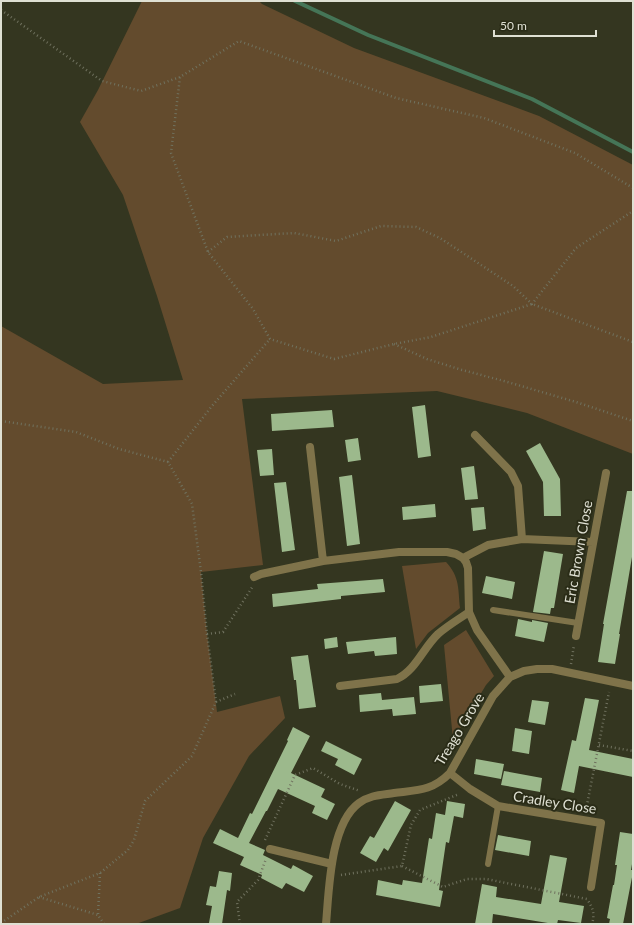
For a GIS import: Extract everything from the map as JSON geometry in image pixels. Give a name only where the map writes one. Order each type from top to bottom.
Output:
[{"type":"street","points":[[475,436],[511,472],[518,486],[522,539]]},
{"type":"street","points":[[310,447],[323,562]]},
{"type":"street","name":"Eric Brown Close","points":[[576,636],[606,473]]},
{"type":"street","points":[[463,558],[488,545],[522,539],[593,542]]},
{"type":"street","points":[[257,576],[323,562],[400,552],[447,552],[456,554],[463,558],[468,568],[468,612],[476,630],[510,676],[524,671],[552,669],[633,686]]},
{"type":"street","points":[[340,686],[397,679],[404,675],[411,669],[427,646],[439,633],[468,612]]},
{"type":"street","name":"Treago Grove","points":[[326,924],[332,864],[339,835],[350,812],[359,803],[372,796],[419,790],[432,787],[441,782],[450,773],[493,696],[510,676]]},
{"type":"street","name":"Cradley Close","points":[[450,773],[470,789],[498,806],[601,823],[591,887]]},
{"type":"street","points":[[270,849],[332,864]]},
{"type":"lane","points":[[493,610],[578,623]]},
{"type":"lane","points":[[488,864],[498,806]]},
{"type":"path","points":[[1,10],[102,81],[142,91],[180,77],[239,41],[396,98],[484,118],[575,153],[633,188]]},
{"type":"path","points":[[180,77],[171,152],[208,252],[253,310],[270,339],[334,359],[394,344],[431,337],[532,304],[576,248],[633,211]]},
{"type":"path","points":[[208,252],[227,237],[294,233],[336,241],[380,226],[416,227],[440,238],[513,286],[532,304],[633,342]]},
{"type":"path","points":[[168,462],[212,406],[270,339]]},
{"type":"path","points":[[394,344],[434,361],[576,402],[633,422]]},
{"type":"path","points":[[1,421],[76,432],[119,449],[168,462],[192,504],[216,702],[192,756],[145,801],[134,840],[128,850],[100,873],[39,898],[1,923]]},
{"type":"path","points":[[207,634],[223,632],[257,576]]},
{"type":"path","points":[[570,673],[576,636]]},
{"type":"path","points":[[584,820],[611,682]]},
{"type":"path","points":[[216,702],[235,694]]},
{"type":"path","points":[[598,745],[633,751]]},
{"type":"path","points":[[240,924],[237,902],[258,880],[270,849],[262,846],[295,775],[313,768],[340,784],[372,796]]},
{"type":"path","points":[[402,866],[411,825],[420,810],[470,789]]},
{"type":"path","points":[[330,876],[402,866],[443,887],[467,879],[486,879],[587,900],[593,907],[594,917],[592,924]]},
{"type":"path","points":[[100,873],[98,915],[104,924]]},
{"type":"path","points":[[39,898],[98,915]]},
{"type":"shaded area","points":[[142,1],[259,1],[262,4],[354,48],[539,116],[633,165],[633,454],[527,413],[437,391],[242,399],[263,565],[201,572],[217,712],[280,696],[285,718],[249,756],[203,838],[180,908],[136,924],[1,924],[1,326],[103,384],[183,380],[123,195],[80,122],[98,90]]},
{"type":"shaded area","points":[[446,562],[456,578],[460,608],[428,633],[416,649],[402,566]]},
{"type":"shaded area","points":[[466,630],[494,676],[486,685],[453,740],[444,645]]},
{"type":"building","points":[[425,405],[431,456],[418,458],[412,407]]},
{"type":"building","points":[[332,410],[334,427],[272,431],[271,414]]},
{"type":"building","points":[[358,438],[361,460],[348,462],[345,440]]},
{"type":"building","points":[[540,443],[560,479],[561,516],[544,516],[543,482],[526,451]]},
{"type":"building","points":[[272,449],[274,475],[260,476],[257,450]]},
{"type":"building","points":[[474,466],[478,499],[465,500],[461,468]]},
{"type":"building","points":[[352,475],[360,544],[347,546],[339,477]]},
{"type":"building","points":[[286,482],[295,550],[282,552],[274,483]]},
{"type":"building","points":[[627,491],[633,491],[633,551],[615,664],[598,662],[603,624]]},
{"type":"building","points":[[435,504],[436,517],[403,520],[402,507]]},
{"type":"building","points":[[484,507],[486,529],[473,531],[471,508]]},
{"type":"building","points":[[544,551],[563,554],[554,608],[551,608],[550,614],[533,612]]},
{"type":"building","points":[[486,576],[515,582],[512,599],[482,593]]},
{"type":"building","points":[[383,579],[385,592],[341,596],[341,599],[273,607],[272,594],[318,589],[317,584]]},
{"type":"building","points":[[518,619],[548,623],[544,642],[515,636]]},
{"type":"building","points":[[337,637],[338,647],[325,649],[324,639]]},
{"type":"building","points":[[396,637],[397,654],[375,656],[374,651],[348,654],[346,642]]},
{"type":"building","points":[[308,655],[316,707],[299,709],[296,680],[294,680],[291,657]]},
{"type":"building","points":[[441,684],[443,701],[420,703],[419,686]]},
{"type":"building","points":[[381,693],[382,700],[414,697],[416,714],[393,716],[392,709],[360,712],[359,695]]},
{"type":"building","points":[[585,698],[599,700],[589,750],[633,759],[633,777],[579,766],[574,793],[561,790],[572,740],[576,741]]},
{"type":"building","points":[[532,700],[549,702],[545,725],[528,722]]},
{"type":"building","points":[[293,727],[310,736],[291,773],[325,789],[321,797],[335,804],[327,820],[312,813],[315,806],[278,789],[249,843],[265,850],[263,855],[291,869],[293,865],[313,876],[304,892],[286,883],[282,889],[261,878],[262,875],[240,865],[244,857],[213,843],[220,829],[238,838],[250,813],[252,814],[288,741],[287,740]]},
{"type":"building","points":[[515,728],[532,731],[529,754],[512,751]]},
{"type":"building","points":[[326,741],[362,759],[354,775],[335,765],[338,759],[321,751]]},
{"type":"building","points":[[476,759],[504,764],[501,779],[474,774]]},
{"type":"building","points":[[504,771],[542,778],[540,792],[501,785]]},
{"type":"building","points":[[395,801],[411,810],[388,851],[384,848],[376,862],[360,853],[370,836],[374,838]]},
{"type":"building","points":[[447,801],[465,804],[463,818],[454,816],[449,843],[446,842],[439,890],[443,891],[440,907],[376,895],[378,880],[402,885],[403,880],[422,883],[429,838],[432,839],[436,813],[445,815]]},
{"type":"building","points":[[620,832],[633,834],[633,858],[631,870],[633,870],[633,872],[623,924],[609,924],[610,919],[607,918],[614,885],[617,865],[615,865]]},
{"type":"building","points":[[498,835],[531,841],[529,856],[495,850]]},
{"type":"building","points":[[550,855],[567,858],[559,902],[584,906],[581,923],[558,920],[557,924],[554,924],[493,914],[492,924],[475,924],[482,884],[497,887],[496,897],[541,904]]},
{"type":"building","points":[[219,871],[232,873],[230,891],[227,890],[222,924],[215,924],[209,923],[212,906],[206,905],[210,886],[216,887]]},
{"type":"waterway","points":[[295,1],[368,35],[532,99],[633,152]]}]
